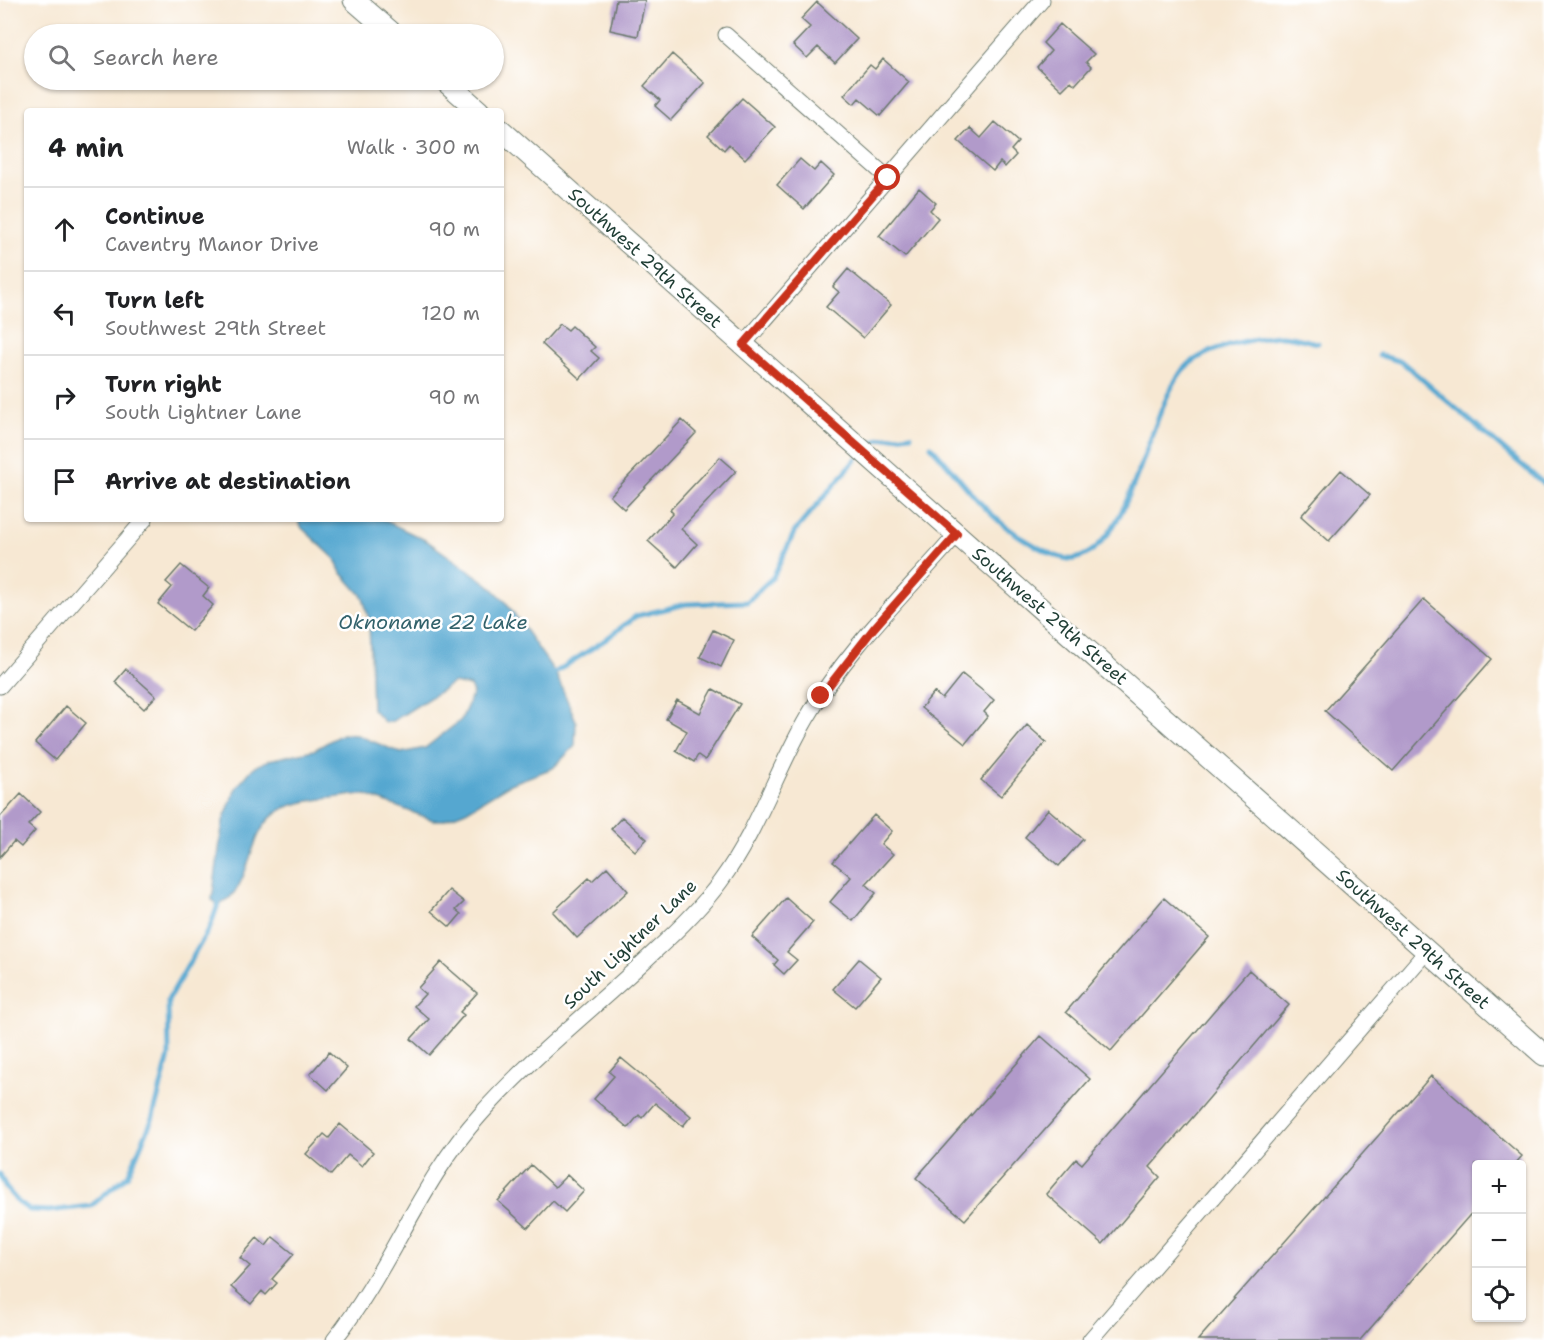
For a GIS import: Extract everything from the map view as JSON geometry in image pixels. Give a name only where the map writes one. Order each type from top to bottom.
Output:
[{"type":"street","points":[[354,0],[382,24]]},
{"type":"street","points":[[743,345],[1042,0]]},
{"type":"street","points":[[726,35],[888,178]]},
{"type":"street","points":[[455,90],[476,108]]},
{"type":"street","name":"Southwest 29th Street","points":[[504,133],[1544,1055]]},
{"type":"street","points":[[0,687],[142,522]]},
{"type":"street","name":"South Lightner Lane","points":[[334,1340],[388,1259],[445,1160],[480,1115],[665,942],[719,883],[734,861],[798,735],[821,696],[874,628],[957,534]]},
{"type":"street","points":[[1090,1340],[1427,951]]},
{"type":"water","name":"Oknoname 22 Lake","points":[[299,522],[388,522],[427,541],[488,584],[506,602],[556,674],[576,721],[575,746],[553,768],[510,784],[466,811],[443,820],[433,820],[366,795],[317,800],[289,806],[269,819],[255,844],[239,886],[219,905],[212,900],[223,821],[236,788],[254,767],[269,760],[314,750],[342,734],[357,735],[401,753],[425,748],[461,720],[473,693],[470,686],[453,683],[393,721],[385,723],[372,709],[369,620],[363,597],[340,571],[335,559],[302,528]]},
{"type":"building","points":[[616,0],[645,0],[638,36],[610,30]]},
{"type":"building","points":[[817,2],[857,39],[835,63],[818,47],[807,58],[793,45],[810,27],[801,19]]},
{"type":"building","points":[[1060,24],[1094,54],[1086,62],[1091,67],[1075,85],[1071,81],[1062,90],[1037,67],[1051,51],[1043,43]]},
{"type":"building","points":[[672,54],[705,83],[671,120],[655,106],[660,100],[644,86]]},
{"type":"building","points":[[883,59],[909,82],[880,116],[859,98],[854,104],[844,95],[870,65],[875,69]]},
{"type":"building","points":[[742,98],[775,127],[745,159],[729,144],[724,150],[708,135]]},
{"type":"building","points":[[995,122],[1018,142],[1011,150],[1016,155],[1005,167],[1000,162],[993,171],[958,141],[970,128],[981,138]]},
{"type":"building","points":[[800,159],[814,171],[821,163],[834,175],[804,209],[777,185]]},
{"type":"building","points":[[919,188],[936,203],[930,210],[938,218],[905,257],[879,236]]},
{"type":"building","points":[[848,269],[891,305],[863,338],[826,307],[839,292],[833,287]]},
{"type":"building","points":[[560,324],[568,330],[572,326],[595,347],[591,351],[599,358],[580,379],[542,344]]},
{"type":"building","points":[[682,420],[696,433],[624,509],[610,496]]},
{"type":"building","points":[[720,457],[736,471],[681,529],[697,544],[677,567],[648,541],[673,513],[670,510]]},
{"type":"building","points":[[1341,470],[1370,495],[1329,541],[1301,516]]},
{"type":"building","points":[[181,565],[209,588],[203,596],[213,605],[191,631],[158,604],[172,587],[166,582]]},
{"type":"building","points":[[1424,599],[1492,659],[1393,771],[1325,711]]},
{"type":"building","points":[[713,630],[734,640],[721,667],[700,657]]},
{"type":"building","points":[[126,669],[156,696],[144,709],[115,682]]},
{"type":"building","points":[[962,674],[994,700],[984,712],[988,716],[965,744],[921,708],[934,692],[942,699]]},
{"type":"building","points":[[713,689],[740,704],[705,760],[698,755],[694,762],[676,751],[687,731],[666,719],[677,700],[700,713]]},
{"type":"building","points":[[66,706],[86,723],[55,760],[35,743]]},
{"type":"building","points":[[1027,725],[1046,742],[1001,796],[981,780]]},
{"type":"building","points":[[21,794],[40,812],[28,825],[35,831],[21,847],[14,841],[0,857],[0,817]]},
{"type":"building","points":[[1048,809],[1083,839],[1059,866],[1025,837]]},
{"type":"building","points":[[874,815],[892,831],[881,844],[893,854],[866,884],[876,893],[853,921],[830,902],[851,877],[833,862]]},
{"type":"building","points":[[622,817],[647,839],[635,851],[611,829]]},
{"type":"building","points":[[607,867],[628,891],[577,938],[553,912],[589,878],[592,881]]},
{"type":"building","points":[[449,890],[464,902],[456,910],[461,914],[450,927],[431,911]]},
{"type":"building","points":[[786,898],[813,922],[787,952],[797,960],[784,974],[774,965],[778,960],[752,937]]},
{"type":"building","points":[[1164,898],[1209,937],[1111,1051],[1066,1012]]},
{"type":"building","points":[[859,959],[881,977],[855,1007],[833,989]]},
{"type":"building","points":[[441,962],[477,993],[460,1012],[464,1015],[429,1055],[411,1039],[429,1019],[414,1006],[425,994],[418,988]]},
{"type":"building","points":[[1249,970],[1289,1005],[1150,1167],[1160,1177],[1103,1244],[1046,1194],[1076,1159],[1082,1164]]},
{"type":"building","points":[[1041,1036],[1090,1079],[965,1220],[916,1178]]},
{"type":"building","points":[[329,1052],[347,1068],[328,1090],[310,1074]]},
{"type":"building","points":[[621,1058],[691,1116],[683,1126],[655,1103],[642,1118],[639,1115],[628,1128],[594,1099],[614,1076],[609,1072]]},
{"type":"building","points":[[1431,1076],[1522,1156],[1518,1160],[1472,1160],[1472,1213],[1360,1340],[1198,1340]]},
{"type":"building","points":[[340,1124],[373,1152],[362,1166],[348,1155],[331,1175],[306,1154],[324,1134],[329,1138]]},
{"type":"building","points":[[531,1165],[555,1187],[567,1175],[584,1191],[565,1212],[553,1201],[528,1228],[498,1201]]},
{"type":"building","points":[[273,1237],[294,1254],[272,1279],[277,1283],[266,1295],[262,1291],[251,1304],[231,1287],[250,1266],[240,1258],[257,1238],[266,1246]]},
{"type":"waterway","points":[[931,446],[976,498],[1005,526],[1049,553],[1074,559],[1094,549],[1110,531],[1137,477],[1170,391],[1182,371],[1190,363],[1226,346],[1266,337],[1288,336],[1318,343]]},
{"type":"waterway","points":[[1379,355],[1402,362],[1544,484]]},
{"type":"waterway","points":[[870,444],[880,439],[911,435]]},
{"type":"waterway","points":[[551,675],[605,640],[636,616],[686,604],[747,602],[773,577],[795,531],[856,459]]},
{"type":"waterway","points":[[0,1174],[6,1188],[18,1202],[29,1210],[49,1211],[91,1206],[128,1175],[152,1120],[169,1056],[168,1000],[210,927],[220,899]]},
{"type":"route","points":[[821,696],[874,628],[957,534],[743,345],[888,178]]}]
